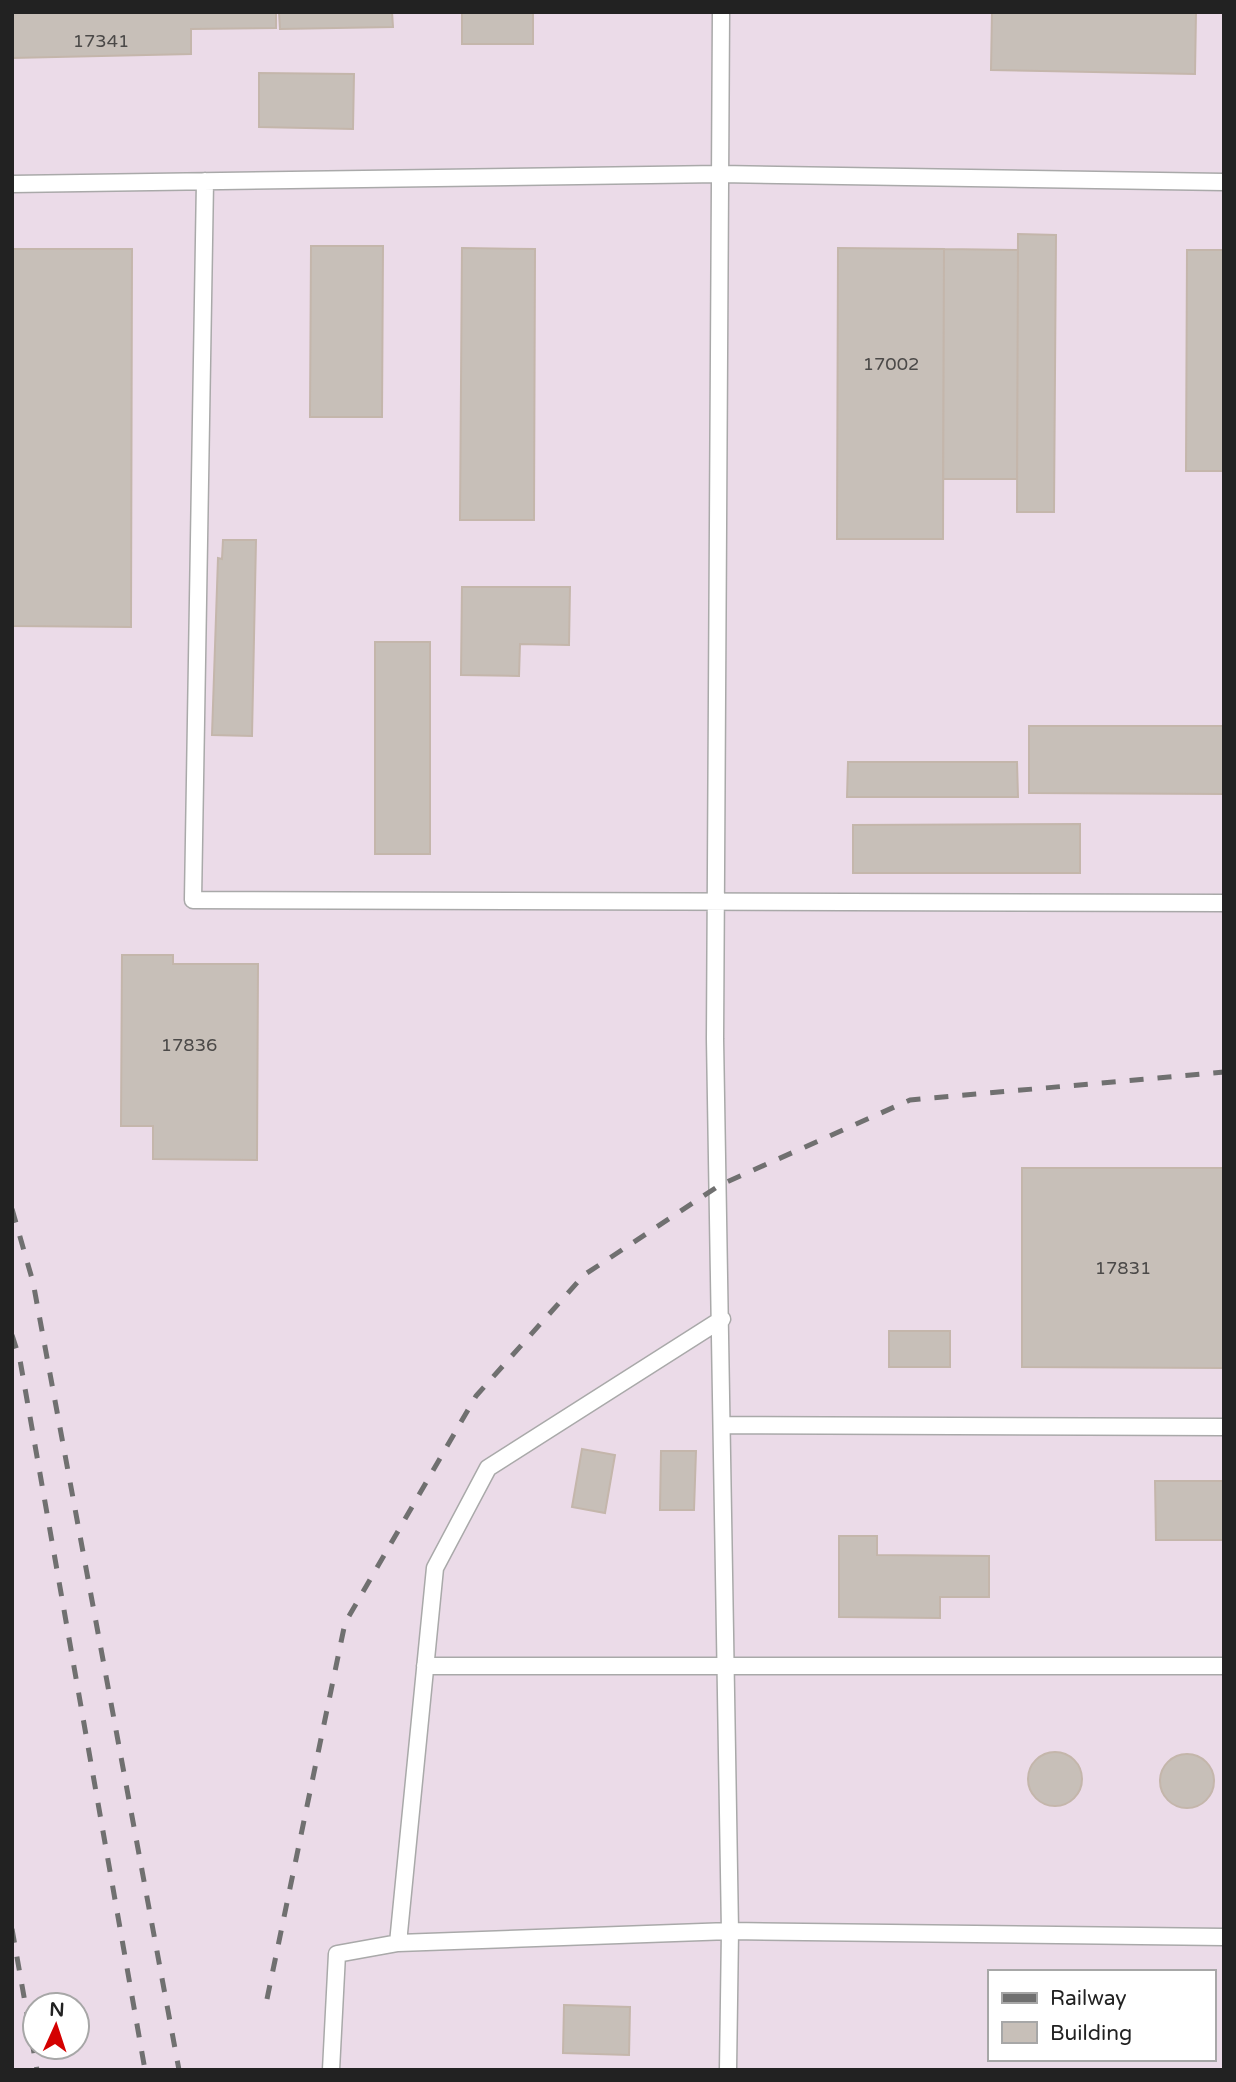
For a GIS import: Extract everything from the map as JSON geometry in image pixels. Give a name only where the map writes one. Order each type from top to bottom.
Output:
[{"type":"lane","points":[[721,12],[716,902],[724,1664],[730,1931],[728,2070]]},
{"type":"lane","points":[[12,184],[720,174],[1224,182]]},
{"type":"lane","points":[[205,181],[192,900],[1224,903]]},
{"type":"lane","points":[[398,1943],[435,1568],[488,1468],[722,1319]]},
{"type":"lane","points":[[722,1425],[1224,1427]]},
{"type":"lane","points":[[425,1666],[1224,1666]]},
{"type":"lane","points":[[331,2070],[337,1954],[398,1943],[730,1931],[1224,1937]]},
{"type":"shaded area","points":[[12,12],[1224,12],[1224,2070],[12,2070]]},
{"type":"building","points":[[12,12],[276,12],[276,28],[191,29],[191,54],[12,58]]},
{"type":"building","points":[[279,12],[392,12],[393,27],[280,29]]},
{"type":"building","points":[[462,12],[533,12],[533,44],[462,44]]},
{"type":"building","points":[[992,12],[1196,12],[1195,74],[991,70]]},
{"type":"building","points":[[259,73],[354,74],[353,129],[259,127]]},
{"type":"building","points":[[1018,234],[1056,235],[1054,512],[1017,512]]},
{"type":"building","points":[[311,246],[383,246],[382,417],[310,417]]},
{"type":"building","points":[[462,248],[535,249],[534,520],[460,520]]},
{"type":"building","points":[[838,248],[944,249],[943,539],[837,539]]},
{"type":"building","points":[[12,249],[132,249],[131,627],[12,626]]},
{"type":"building","points":[[944,249],[1018,250],[1017,479],[943,479]]},
{"type":"building","points":[[1187,250],[1224,250],[1224,471],[1186,471]]},
{"type":"building","points":[[223,540],[256,540],[252,736],[212,735],[218,558],[222,559]]},
{"type":"building","points":[[462,587],[570,587],[569,645],[520,644],[519,676],[461,675]]},
{"type":"building","points":[[375,642],[430,642],[430,854],[375,854]]},
{"type":"building","points":[[1029,726],[1224,726],[1224,794],[1029,793]]},
{"type":"building","points":[[848,762],[1017,762],[1018,797],[847,797]]},
{"type":"building","points":[[1080,824],[1080,873],[853,873],[853,825]]},
{"type":"building","points":[[122,955],[173,955],[173,964],[258,964],[257,1160],[153,1159],[153,1126],[121,1126]]},
{"type":"building","points":[[1022,1168],[1224,1168],[1224,1368],[1022,1367]]},
{"type":"building","points":[[889,1331],[950,1331],[950,1367],[889,1367]]},
{"type":"building","points":[[582,1449],[615,1455],[605,1513],[572,1507]]},
{"type":"building","points":[[661,1451],[696,1451],[694,1510],[660,1510]]},
{"type":"building","points":[[1155,1481],[1224,1481],[1224,1540],[1156,1540]]},
{"type":"building","points":[[839,1536],[877,1536],[877,1555],[989,1556],[989,1597],[940,1597],[940,1618],[839,1617]]},
{"type":"building","points":[[1060,1752],[1070,1756],[1078,1764],[1082,1779],[1078,1794],[1070,1802],[1050,1806],[1040,1802],[1032,1794],[1028,1774],[1032,1764],[1040,1756]]},
{"type":"building","points":[[1192,1754],[1202,1758],[1210,1766],[1214,1781],[1210,1796],[1202,1804],[1182,1808],[1172,1804],[1164,1796],[1160,1776],[1164,1766],[1172,1758]]},
{"type":"building","points":[[564,2005],[630,2007],[629,2055],[563,2053]]},
{"type":"railway","points":[[267,1999],[345,1623],[476,1396],[584,1275],[720,1185],[910,1100],[1224,1072]]},
{"type":"railway","points":[[12,1209],[33,1282],[179,2070]]},
{"type":"railway","points":[[12,1335],[20,1360],[145,2070]]},
{"type":"railway","points":[[12,1929],[37,2070]]}]
